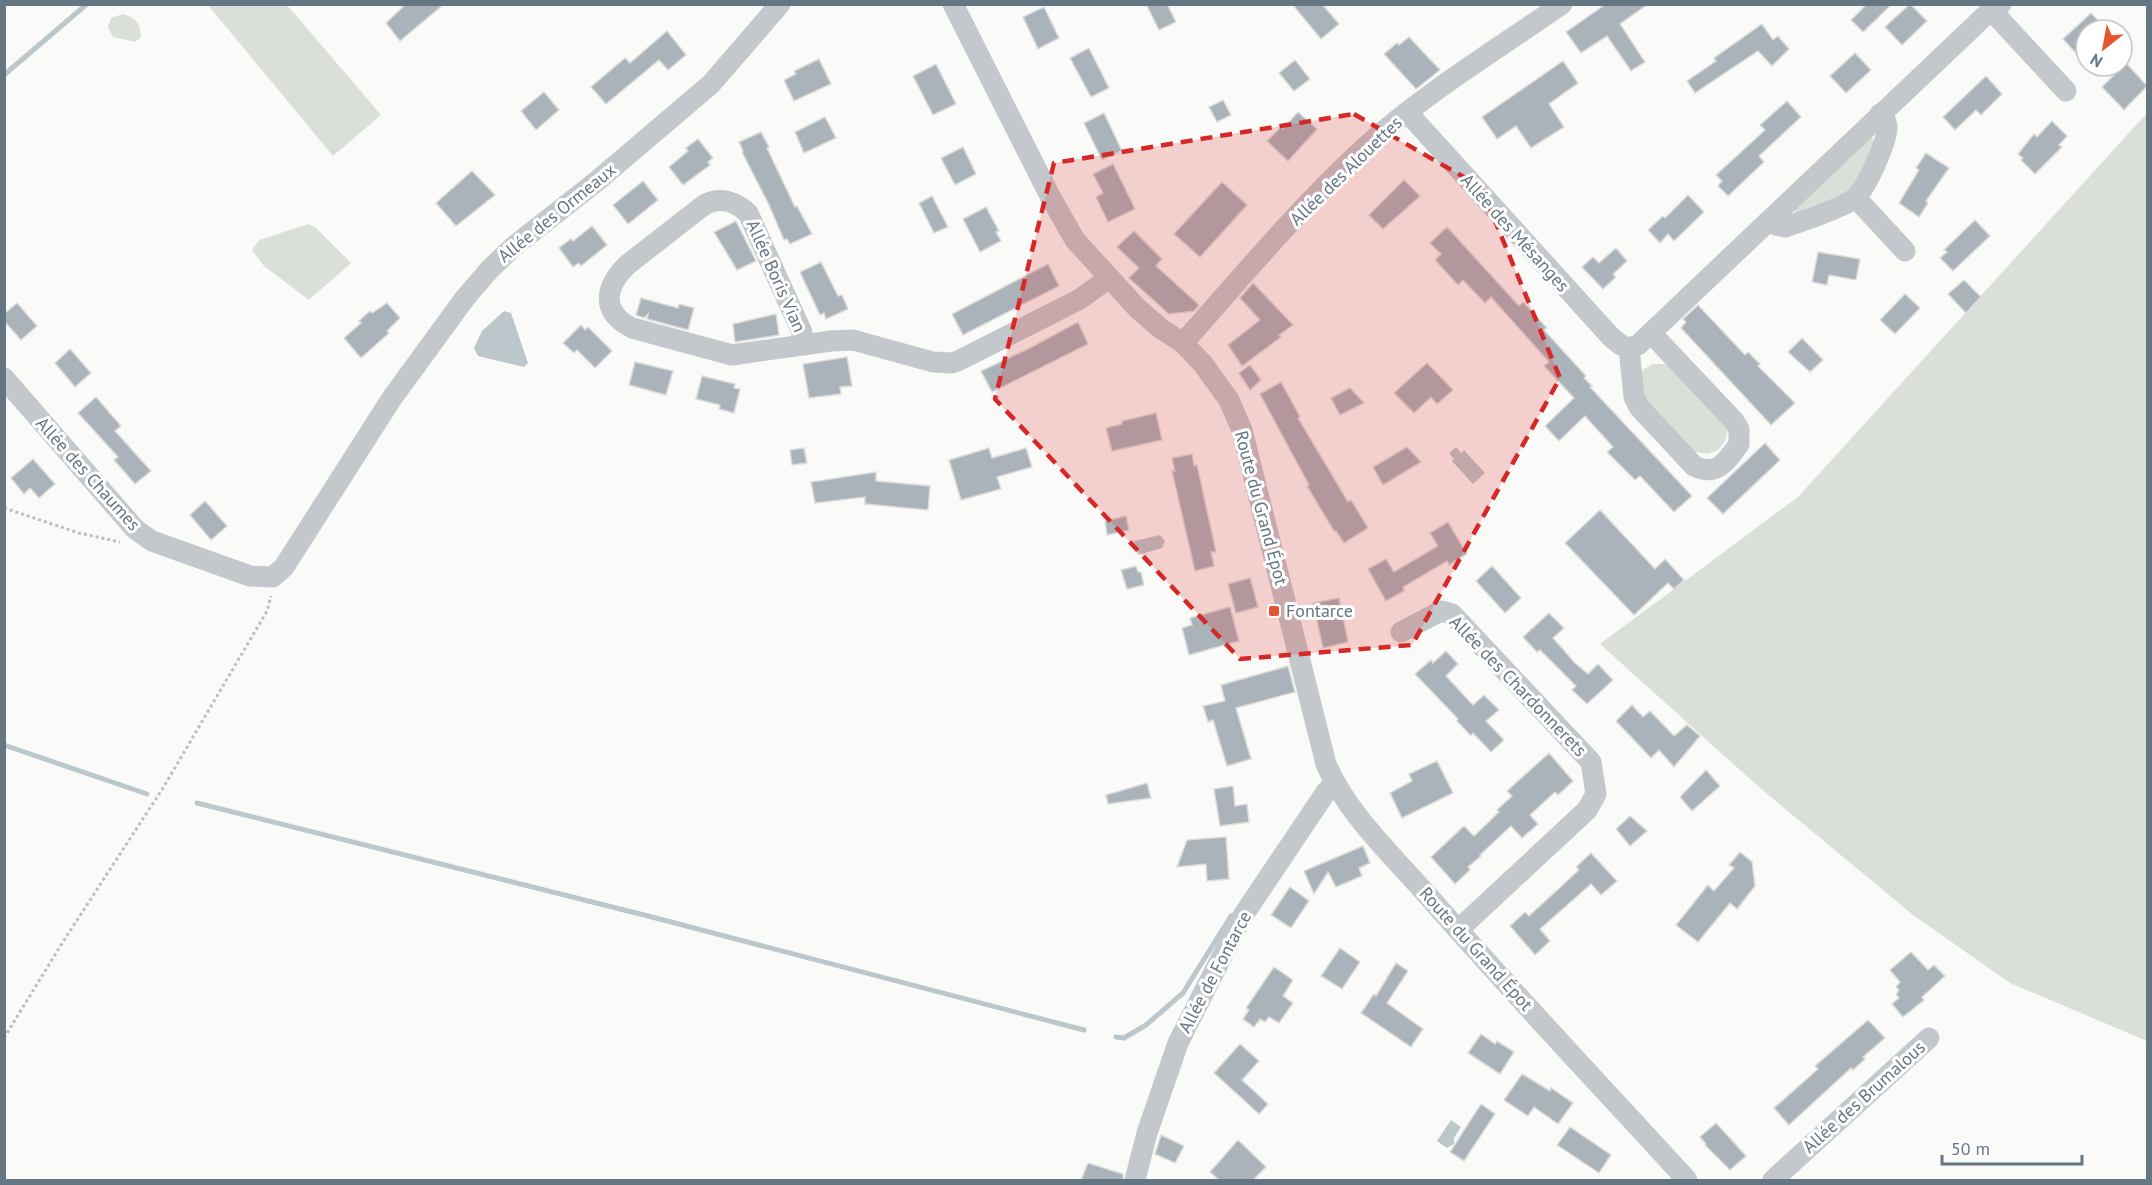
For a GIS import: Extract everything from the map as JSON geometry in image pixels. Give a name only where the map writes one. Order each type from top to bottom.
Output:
[{"type":"street","name":"Allée des Ormeaux","points":[[277,572],[392,398],[465,298],[490,269],[513,247],[597,181],[711,84],[780,4]]},
{"type":"street","name":"Route du Grand Épot","points":[[953,4],[1051,198],[1075,240],[1109,278],[1160,328],[1183,343],[1216,381],[1228,400],[1242,430],[1326,764],[1334,783],[1361,820],[1458,930],[1687,1180]]},
{"type":"street","points":[[1651,333],[1739,429],[1739,444],[1718,467],[1704,471],[1694,466],[1639,407],[1634,397],[1629,348],[1638,345],[1651,333],[1880,114],[1996,7],[2066,90]]},
{"type":"street","name":"Allée des Alouettes","points":[[1183,343],[1325,186],[1365,148],[1407,112],[1550,8]]},
{"type":"street","name":"Allée des Mésanges","points":[[1407,112],[1507,225],[1611,337],[1629,348]]},
{"type":"street","points":[[1769,221],[1785,227],[1856,198],[1884,141],[1886,120],[1880,114]]},
{"type":"street","points":[[1856,198],[1905,251]]},
{"type":"street","name":"Allée Boris Vian","points":[[805,345],[801,330],[748,213],[726,201],[710,201],[627,265],[616,276],[609,296],[611,311],[632,328],[723,354],[744,354],[853,340],[933,362],[952,363],[1080,298],[1109,278]]},
{"type":"street","name":"Allée des Chaumes","points":[[4,378],[135,529],[152,542],[250,576],[277,572]]},
{"type":"street","name":"Allée des Chardonnerets","points":[[1401,632],[1441,611],[1452,614],[1591,762],[1596,794],[1587,810],[1458,930]]},
{"type":"street","name":"Allée de Fontarce","points":[[1135,1180],[1147,1132],[1178,1043],[1242,917],[1334,783]]},
{"type":"street","name":"Allée des Brumalous","points":[[1773,1180],[1929,1038]]},
{"type":"path","points":[[4,508],[109,541],[131,542],[144,536]]},
{"type":"path","points":[[4,1038],[66,937],[163,788],[230,677],[267,611],[277,572]]},
{"type":"highlighted area","points":[[1354,114],[1481,187],[1560,378],[1412,645],[1240,659],[995,399],[1054,163]]},
{"type":"shaded area","points":[[208,5],[287,5],[381,115],[333,156]]},
{"type":"shaded area","points":[[123,14],[134,19],[140,28],[141,37],[135,42],[113,37],[108,27],[111,18]]},
{"type":"shaded area","points":[[2147,113],[2147,1041],[2010,983],[1913,915],[1760,788],[1600,644],[1798,497]]},
{"type":"shaded area","points":[[1871,137],[1875,142],[1852,192],[1796,213],[1794,210]]},
{"type":"shaded area","points":[[308,224],[316,228],[351,263],[309,300],[264,266],[252,250],[259,240]]},
{"type":"shaded area","points":[[504,311],[511,313],[528,363],[524,367],[478,356],[474,348],[482,331]]},
{"type":"shaded area","points":[[1653,364],[1668,364],[1678,370],[1728,430],[1725,441],[1718,450],[1708,454],[1689,451],[1643,403],[1639,379],[1644,369]]},
{"type":"shaded area","points":[[1456,447],[1461,453],[1464,450],[1485,473],[1473,484],[1452,461],[1454,459],[1449,453]]},
{"type":"shaded area","points":[[1160,535],[1165,541],[1162,548],[1138,555],[1134,541]]},
{"type":"shaded area","points":[[1451,1120],[1461,1127],[1454,1138],[1454,1144],[1447,1148],[1437,1141]]},
{"type":"building","points":[[406,4],[444,4],[400,41],[386,23]]},
{"type":"building","points":[[1146,4],[1167,4],[1176,22],[1159,30]]},
{"type":"building","points":[[1292,4],[1322,4],[1339,24],[1321,39]]},
{"type":"building","points":[[1606,4],[1648,4],[1620,24],[1645,62],[1631,71],[1607,36],[1581,53],[1566,32]]},
{"type":"building","points":[[1867,4],[1892,4],[1863,32],[1851,20]]},
{"type":"building","points":[[1910,4],[1927,21],[1902,45],[1885,27]]},
{"type":"building","points":[[1044,7],[1059,38],[1038,49],[1023,17]]},
{"type":"building","points":[[2091,13],[2096,18],[2086,18]]},
{"type":"building","points":[[1762,24],[1773,40],[1778,36],[1789,49],[1772,66],[1758,51],[1695,93],[1687,81],[1716,61],[1714,58]]},
{"type":"building","points":[[2074,29],[2074,51],[2063,39]]},
{"type":"building","points":[[667,31],[686,55],[668,70],[659,60],[606,104],[591,87],[625,58],[630,63]]},
{"type":"building","points":[[1409,37],[1440,70],[1416,89],[1384,54]]},
{"type":"building","points":[[1089,48],[1109,88],[1091,97],[1070,58]]},
{"type":"building","points":[[1855,53],[1871,70],[1846,93],[1830,76]]},
{"type":"building","points":[[819,59],[831,84],[794,101],[784,80],[796,74],[794,71]]},
{"type":"building","points":[[1295,60],[1310,79],[1294,91],[1279,73]]},
{"type":"building","points":[[1563,61],[1578,83],[1549,104],[1564,127],[1531,148],[1516,126],[1497,139],[1482,117]]},
{"type":"building","points":[[936,64],[956,104],[933,115],[913,76]]},
{"type":"building","points":[[2134,72],[2147,86],[2124,110],[2102,87],[2111,78],[2134,78]]},
{"type":"building","points":[[1986,76],[2002,94],[1981,115],[1976,110],[1955,130],[1943,117]]},
{"type":"building","points":[[544,92],[559,110],[536,130],[521,111]]},
{"type":"building","points":[[1223,100],[1231,115],[1217,122],[1209,107]]},
{"type":"building","points":[[1787,101],[1801,117],[1759,156],[1764,162],[1728,196],[1718,186],[1722,181],[1716,175],[1765,130],[1760,125]]},
{"type":"building","points":[[1298,112],[1317,129],[1288,161],[1267,141],[1281,127],[1283,129]]},
{"type":"building","points":[[1104,113],[1122,151],[1102,160],[1084,123]]},
{"type":"building","points":[[825,117],[836,138],[804,153],[795,132]]},
{"type":"building","points":[[2052,121],[2067,136],[2059,145],[2062,147],[2035,174],[2018,154],[2034,134],[2037,137]]},
{"type":"building","points":[[761,132],[795,207],[797,206],[812,234],[790,244],[787,239],[784,240],[739,142]]},
{"type":"building","points":[[698,139],[713,158],[708,162],[710,165],[683,185],[669,167],[688,151],[686,148]]},
{"type":"building","points":[[963,147],[976,174],[955,185],[941,158]]},
{"type":"building","points":[[1926,153],[1949,168],[1926,201],[1928,203],[1919,217],[1899,203],[1919,170],[1916,168]]},
{"type":"building","points":[[1113,164],[1135,209],[1108,222],[1096,197],[1103,193],[1093,174]]},
{"type":"building","points":[[472,171],[495,195],[456,226],[436,203]]},
{"type":"building","points":[[1404,180],[1420,196],[1383,229],[1369,215]]},
{"type":"building","points":[[643,181],[658,200],[628,224],[613,205]]},
{"type":"building","points":[[1222,182],[1247,205],[1200,257],[1174,234]]},
{"type":"building","points":[[1688,195],[1704,212],[1674,241],[1668,234],[1660,243],[1648,230],[1663,216],[1665,218]]},
{"type":"building","points":[[932,196],[948,227],[934,233],[919,203]]},
{"type":"building","points":[[986,207],[999,231],[996,232],[1001,241],[980,252],[963,219]]},
{"type":"building","points":[[1975,220],[1990,236],[1953,271],[1940,258],[1947,252],[1944,250]]},
{"type":"building","points":[[736,221],[756,261],[737,270],[714,232]]},
{"type":"building","points":[[592,226],[607,245],[581,266],[579,263],[573,267],[559,248],[571,239],[573,241]]},
{"type":"building","points":[[1447,227],[1519,306],[1523,302],[1547,328],[1544,330],[1586,376],[1584,378],[1592,386],[1590,387],[1692,496],[1674,512],[1640,476],[1635,480],[1607,452],[1613,447],[1585,416],[1559,441],[1545,426],[1574,398],[1544,366],[1549,362],[1491,297],[1485,303],[1463,280],[1458,285],[1435,260],[1441,254],[1430,243]]},
{"type":"building","points":[[1134,231],[1162,259],[1156,266],[1199,305],[1194,311],[1169,314],[1129,278],[1139,268],[1117,247]]},
{"type":"building","points":[[1616,248],[1627,261],[1613,274],[1616,277],[1603,289],[1582,267],[1593,257],[1599,263]]},
{"type":"building","points":[[1818,252],[1860,259],[1856,280],[1829,275],[1827,285],[1812,282]]},
{"type":"building","points":[[821,262],[838,296],[842,295],[848,309],[826,319],[824,313],[820,315],[800,272]]},
{"type":"building","points":[[1048,264],[1059,286],[963,335],[952,314]]},
{"type":"building","points":[[1964,280],[1981,297],[1966,313],[1948,294]]},
{"type":"building","points":[[1253,283],[1293,325],[1279,335],[1281,337],[1242,366],[1228,345],[1260,320],[1240,298]]},
{"type":"building","points":[[1905,294],[1920,308],[1895,334],[1880,320]]},
{"type":"building","points":[[641,298],[678,308],[679,304],[694,308],[688,330],[647,319],[648,314],[644,318],[636,315]]},
{"type":"building","points":[[17,303],[37,326],[21,340],[4,321],[4,314]]},
{"type":"building","points":[[387,303],[400,318],[387,331],[389,333],[361,358],[344,338],[361,323],[359,321],[370,311],[372,313]]},
{"type":"building","points":[[1698,305],[1745,355],[1748,352],[1760,364],[1758,366],[1795,403],[1771,425],[1681,328],[1686,322],[1683,319]]},
{"type":"building","points":[[776,314],[779,335],[735,342],[733,324]]},
{"type":"building","points":[[1078,322],[1088,344],[992,392],[981,371]]},
{"type":"building","points":[[581,325],[585,330],[588,327],[612,351],[595,368],[577,350],[574,353],[563,343]]},
{"type":"building","points":[[1802,338],[1823,360],[1810,372],[1788,352]]},
{"type":"building","points":[[70,349],[91,373],[75,387],[55,363]]},
{"type":"building","points":[[847,357],[852,386],[840,387],[841,394],[809,398],[803,364]]},
{"type":"building","points":[[635,362],[673,371],[666,395],[629,385]]},
{"type":"building","points":[[1427,363],[1453,390],[1437,404],[1431,397],[1414,413],[1394,393]]},
{"type":"building","points":[[1250,365],[1261,380],[1250,390],[1239,373]]},
{"type":"building","points":[[702,376],[735,384],[734,388],[740,389],[734,413],[719,409],[720,405],[696,399]]},
{"type":"building","points":[[1281,382],[1300,417],[1298,418],[1348,502],[1351,500],[1368,528],[1344,543],[1334,531],[1307,486],[1309,485],[1260,394]]},
{"type":"building","points":[[1350,388],[1364,403],[1340,415],[1331,398]]},
{"type":"building","points":[[96,397],[121,426],[115,431],[151,471],[135,484],[114,460],[118,457],[78,413]]},
{"type":"building","points":[[1156,413],[1162,440],[1112,451],[1106,428],[1122,424],[1122,421]]},
{"type":"building","points":[[1765,443],[1780,460],[1723,514],[1707,498]]},
{"type":"building","points":[[1407,447],[1421,462],[1383,485],[1373,467]]},
{"type":"building","points":[[804,448],[807,463],[792,465],[790,450]]},
{"type":"building","points":[[989,448],[992,458],[1026,448],[1032,467],[997,477],[1001,489],[961,500],[949,460]]},
{"type":"building","points":[[1192,454],[1194,466],[1197,465],[1216,552],[1211,552],[1214,566],[1195,571],[1172,471],[1175,471],[1172,458]]},
{"type":"building","points":[[33,459],[55,484],[39,498],[30,488],[24,494],[11,478]]},
{"type":"building","points":[[876,472],[876,481],[930,486],[928,510],[865,504],[865,497],[815,503],[811,482]]},
{"type":"building","points":[[205,501],[227,526],[211,540],[190,515]]},
{"type":"building","points":[[1600,510],[1655,569],[1665,559],[1684,580],[1674,589],[1668,583],[1634,615],[1565,543]]},
{"type":"building","points":[[1126,516],[1129,530],[1107,535],[1105,521]]},
{"type":"building","points":[[1448,522],[1467,554],[1449,565],[1447,561],[1403,587],[1404,591],[1386,601],[1368,569],[1386,559],[1394,572],[1438,546],[1430,533]]},
{"type":"building","points":[[1136,566],[1138,572],[1141,572],[1144,585],[1127,589],[1121,570]]},
{"type":"building","points":[[1492,566],[1521,598],[1505,613],[1476,581]]},
{"type":"building","points":[[1250,578],[1258,607],[1236,613],[1228,584]]},
{"type":"building","points":[[1339,598],[1348,642],[1323,648],[1313,603]]},
{"type":"building","points":[[1230,607],[1239,641],[1189,655],[1182,628],[1192,625],[1190,618]]},
{"type":"building","points":[[1549,613],[1564,628],[1553,638],[1575,663],[1588,674],[1598,664],[1613,680],[1587,704],[1572,690],[1576,686],[1540,650],[1537,652],[1523,637]]},
{"type":"building","points":[[1446,651],[1458,664],[1446,676],[1473,705],[1484,695],[1499,710],[1486,721],[1504,740],[1491,752],[1473,733],[1471,736],[1415,674],[1431,660],[1433,663]]},
{"type":"building","points":[[1288,666],[1295,692],[1236,708],[1251,759],[1227,766],[1213,720],[1208,722],[1203,706],[1225,701],[1221,685]]},
{"type":"building","points":[[1632,705],[1643,717],[1650,711],[1674,736],[1687,725],[1700,736],[1674,767],[1659,750],[1651,758],[1616,721]]},
{"type":"building","points":[[1549,753],[1573,781],[1558,795],[1555,792],[1530,815],[1538,824],[1522,838],[1511,826],[1468,867],[1470,870],[1455,884],[1431,857],[1464,826],[1474,836],[1512,796],[1507,791]]},
{"type":"building","points":[[1437,761],[1453,793],[1402,818],[1390,793],[1412,781],[1409,774]]},
{"type":"building","points":[[1706,770],[1720,786],[1692,811],[1680,797]]},
{"type":"building","points":[[1147,783],[1151,798],[1108,804],[1106,795]]},
{"type":"building","points":[[1233,786],[1235,806],[1247,804],[1249,822],[1220,826],[1214,789]]},
{"type":"building","points":[[1630,816],[1647,831],[1630,846],[1616,829]]},
{"type":"building","points":[[1226,837],[1229,879],[1207,881],[1206,864],[1177,867],[1187,840]]},
{"type":"building","points":[[1363,846],[1370,863],[1359,868],[1362,876],[1336,887],[1328,872],[1314,894],[1304,871]]},
{"type":"building","points":[[1740,852],[1752,862],[1755,886],[1737,909],[1730,903],[1698,942],[1676,925],[1708,885],[1714,891],[1734,868],[1729,865]]},
{"type":"building","points":[[1591,853],[1617,881],[1601,895],[1591,884],[1540,929],[1550,941],[1535,955],[1510,926],[1525,912],[1529,916],[1579,870],[1576,867]]},
{"type":"building","points":[[1290,887],[1309,901],[1291,928],[1271,915]]},
{"type":"building","points":[[1340,948],[1360,962],[1342,989],[1321,976]]},
{"type":"building","points":[[1911,952],[1928,970],[1934,965],[1945,976],[1922,997],[1924,1000],[1903,1017],[1892,1004],[1899,998],[1896,994],[1899,990],[1896,987],[1900,982],[1890,970]]},
{"type":"building","points":[[1396,963],[1408,971],[1387,1003],[1423,1029],[1411,1047],[1361,1013],[1374,994],[1376,996]]},
{"type":"building","points":[[1274,967],[1293,980],[1283,996],[1293,1003],[1279,1023],[1269,1017],[1265,1022],[1260,1019],[1254,1027],[1243,1019],[1249,1010],[1246,1008]]},
{"type":"building","points":[[1868,1020],[1885,1038],[1863,1057],[1865,1059],[1853,1070],[1851,1068],[1789,1125],[1774,1108],[1818,1069],[1815,1066]]},
{"type":"building","points":[[1481,1034],[1495,1044],[1497,1041],[1514,1052],[1500,1074],[1468,1053]]},
{"type":"building","points":[[1240,1044],[1259,1061],[1242,1080],[1268,1104],[1259,1114],[1214,1073]]},
{"type":"building","points":[[1522,1074],[1550,1091],[1551,1088],[1573,1103],[1558,1124],[1534,1107],[1528,1116],[1504,1100]]},
{"type":"building","points":[[1481,1104],[1495,1114],[1464,1161],[1450,1152]]},
{"type":"building","points":[[1716,1123],[1746,1156],[1730,1170],[1700,1137]]},
{"type":"building","points":[[1570,1127],[1611,1155],[1599,1173],[1557,1145]]},
{"type":"building","points":[[1161,1135],[1184,1146],[1175,1163],[1155,1154]]},
{"type":"building","points":[[1238,1140],[1266,1167],[1253,1180],[1219,1180],[1210,1172]]},
{"type":"building","points":[[1088,1163],[1123,1174],[1123,1180],[1081,1180]]},
{"type":"waterway","points":[[4,75],[87,4]]},
{"type":"waterway","points":[[4,745],[147,794]]},
{"type":"waterway","points":[[197,803],[652,917],[1084,1030]]},
{"type":"waterway","points":[[1116,1037],[1124,1038],[1146,1025],[1183,993],[1231,916]]},
{"type":"place","name":"Fontarce","points":[[1274,611]]}]
